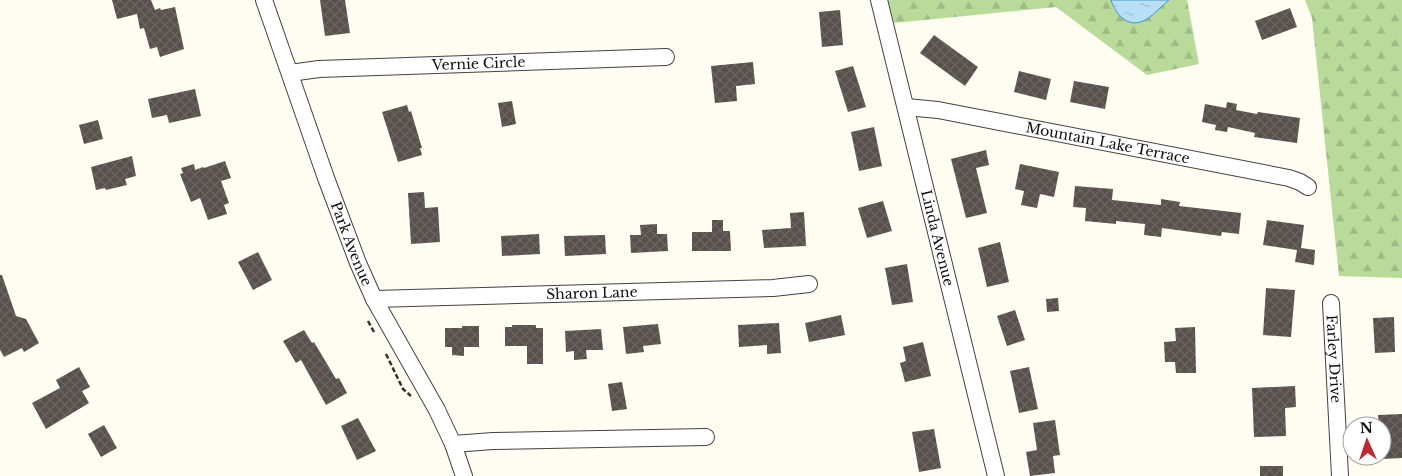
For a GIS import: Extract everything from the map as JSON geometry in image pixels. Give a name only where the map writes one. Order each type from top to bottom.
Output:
[{"type":"street","name":"Park Avenue","points":[[264,0],[358,263],[374,299],[419,375],[453,444],[464,476]]},
{"type":"street","name":"Linda Avenue","points":[[879,0],[996,476]]},
{"type":"street","name":"Vernie Circle","points":[[290,73],[320,69],[666,57]]},
{"type":"street","name":"Mountain Lake Terrace","points":[[906,107],[938,110],[1290,178],[1308,187]]},
{"type":"street","name":"Sharon Lane","points":[[374,299],[762,288],[810,284]]},
{"type":"street","name":"Farley Drive","points":[[1331,303],[1340,476]]},
{"type":"street","points":[[453,444],[493,441],[706,437]]},
{"type":"green space","points":[[888,0],[1111,0],[1114,9],[1169,0],[1187,0],[1199,64],[1147,75],[1056,7],[894,23]]},
{"type":"green space","points":[[1305,0],[1402,0],[1402,278],[1339,276],[1312,18]]},
{"type":"water","points":[[1111,0],[1169,0],[1153,15],[1141,22],[1135,23],[1124,20],[1116,11]]},
{"type":"building","points":[[112,0],[151,0],[155,10],[175,7],[184,49],[160,57],[157,47],[150,49],[144,28],[140,29],[137,14],[117,19]]},
{"type":"building","points":[[320,0],[345,0],[350,33],[325,36]]},
{"type":"building","points":[[1290,8],[1297,27],[1262,40],[1255,21]]},
{"type":"building","points":[[840,10],[843,45],[822,47],[819,12]]},
{"type":"building","points":[[934,35],[978,67],[965,86],[920,53]]},
{"type":"building","points":[[753,62],[755,84],[736,86],[737,101],[715,103],[711,66]]},
{"type":"building","points":[[853,66],[866,107],[848,112],[835,71]]},
{"type":"building","points":[[1019,71],[1051,79],[1046,100],[1014,92]]},
{"type":"building","points":[[1074,81],[1109,87],[1105,109],[1070,102]]},
{"type":"building","points":[[195,89],[201,116],[169,123],[167,115],[152,118],[148,99]]},
{"type":"building","points":[[512,101],[516,124],[502,127],[498,103]]},
{"type":"building","points":[[1227,102],[1237,104],[1236,110],[1300,118],[1297,143],[1254,137],[1255,133],[1228,127],[1227,132],[1215,130],[1216,125],[1202,122],[1205,104],[1226,108]]},
{"type":"building","points":[[407,105],[409,112],[411,111],[422,148],[420,148],[422,155],[398,162],[382,112]]},
{"type":"building","points":[[98,120],[103,139],[84,144],[79,125]]},
{"type":"building","points":[[874,127],[882,166],[859,171],[851,132]]},
{"type":"building","points":[[986,150],[989,165],[976,168],[987,213],[966,218],[951,159]]},
{"type":"building","points":[[132,156],[136,176],[125,179],[127,185],[106,190],[105,188],[96,190],[91,167]]},
{"type":"building","points":[[225,161],[231,178],[221,181],[229,203],[224,205],[227,214],[208,220],[200,198],[191,202],[180,174],[183,173],[181,168],[194,164],[195,170]]},
{"type":"building","points":[[1020,164],[1059,172],[1054,197],[1040,194],[1037,208],[1021,205],[1024,191],[1015,189]]},
{"type":"building","points":[[1075,186],[1113,189],[1112,200],[1161,205],[1161,199],[1180,202],[1179,206],[1241,213],[1239,234],[1222,232],[1221,236],[1162,228],[1161,237],[1144,235],[1145,224],[1116,221],[1116,224],[1085,221],[1086,208],[1073,207]]},
{"type":"building","points":[[424,192],[425,208],[438,207],[440,242],[411,244],[408,193]]},
{"type":"building","points":[[883,201],[892,231],[867,238],[858,208]]},
{"type":"building","points":[[804,212],[806,246],[764,248],[762,230],[791,228],[790,213]]},
{"type":"building","points":[[712,220],[723,220],[723,231],[730,231],[731,251],[692,251],[692,232],[712,232]]},
{"type":"building","points":[[1267,220],[1304,225],[1301,248],[1315,250],[1314,265],[1295,262],[1297,250],[1263,245]]},
{"type":"building","points":[[657,224],[657,234],[667,234],[668,251],[631,253],[630,235],[641,235],[640,225]]},
{"type":"building","points":[[539,234],[540,254],[502,256],[501,236]]},
{"type":"building","points":[[605,235],[606,254],[565,256],[564,236]]},
{"type":"building","points":[[1000,242],[1009,282],[987,287],[978,248]]},
{"type":"building","points":[[258,252],[272,280],[253,290],[238,262]]},
{"type":"building","points":[[907,264],[913,302],[892,305],[885,268]]},
{"type":"building","points":[[0,275],[2,275],[16,316],[26,319],[39,343],[24,352],[22,348],[4,357],[0,350]]},
{"type":"building","points":[[1266,288],[1295,290],[1291,337],[1263,335]]},
{"type":"building","points":[[1058,298],[1059,311],[1047,312],[1046,299]]},
{"type":"building","points":[[1015,310],[1025,340],[1007,346],[997,316]]},
{"type":"building","points":[[841,315],[845,335],[809,342],[805,323]]},
{"type":"building","points":[[1394,317],[1395,352],[1375,353],[1373,318]]},
{"type":"building","points":[[779,323],[781,353],[767,354],[767,345],[739,347],[738,325]]},
{"type":"building","points":[[658,324],[661,344],[643,346],[644,352],[626,354],[623,327]]},
{"type":"building","points":[[512,325],[536,325],[536,328],[543,328],[543,364],[527,364],[527,346],[505,346],[505,327],[512,327]]},
{"type":"building","points":[[462,326],[479,326],[479,347],[464,347],[464,356],[452,355],[452,347],[445,347],[445,328],[462,328]]},
{"type":"building","points":[[1195,327],[1196,373],[1176,373],[1175,362],[1165,362],[1164,342],[1176,341],[1175,328]]},
{"type":"building","points":[[601,329],[603,350],[586,350],[587,359],[574,360],[574,351],[566,352],[565,331]]},
{"type":"building","points":[[304,330],[312,343],[314,342],[336,379],[339,378],[347,393],[326,405],[301,360],[296,363],[283,341]]},
{"type":"building","points":[[923,342],[931,376],[905,382],[900,363],[906,361],[903,347]]},
{"type":"building","points":[[79,367],[90,387],[82,391],[89,403],[46,429],[32,403],[60,388],[56,380]]},
{"type":"building","points":[[1029,367],[1038,409],[1019,413],[1010,371]]},
{"type":"building","points":[[622,382],[627,409],[612,411],[608,384]]},
{"type":"building","points":[[1295,386],[1296,407],[1285,408],[1286,436],[1254,437],[1252,388]]},
{"type":"building","points":[[1402,414],[1402,458],[1392,458],[1392,416],[1378,415]]},
{"type":"building","points":[[358,418],[376,451],[357,460],[341,426]]},
{"type":"building","points":[[1055,420],[1060,455],[1053,456],[1055,473],[1030,476],[1026,452],[1037,450],[1033,423]]},
{"type":"building","points":[[104,425],[117,448],[101,457],[88,434]]},
{"type":"building","points":[[934,429],[941,468],[919,472],[912,432]]},
{"type":"building","points":[[1260,466],[1283,466],[1283,476],[1260,476]]}]
